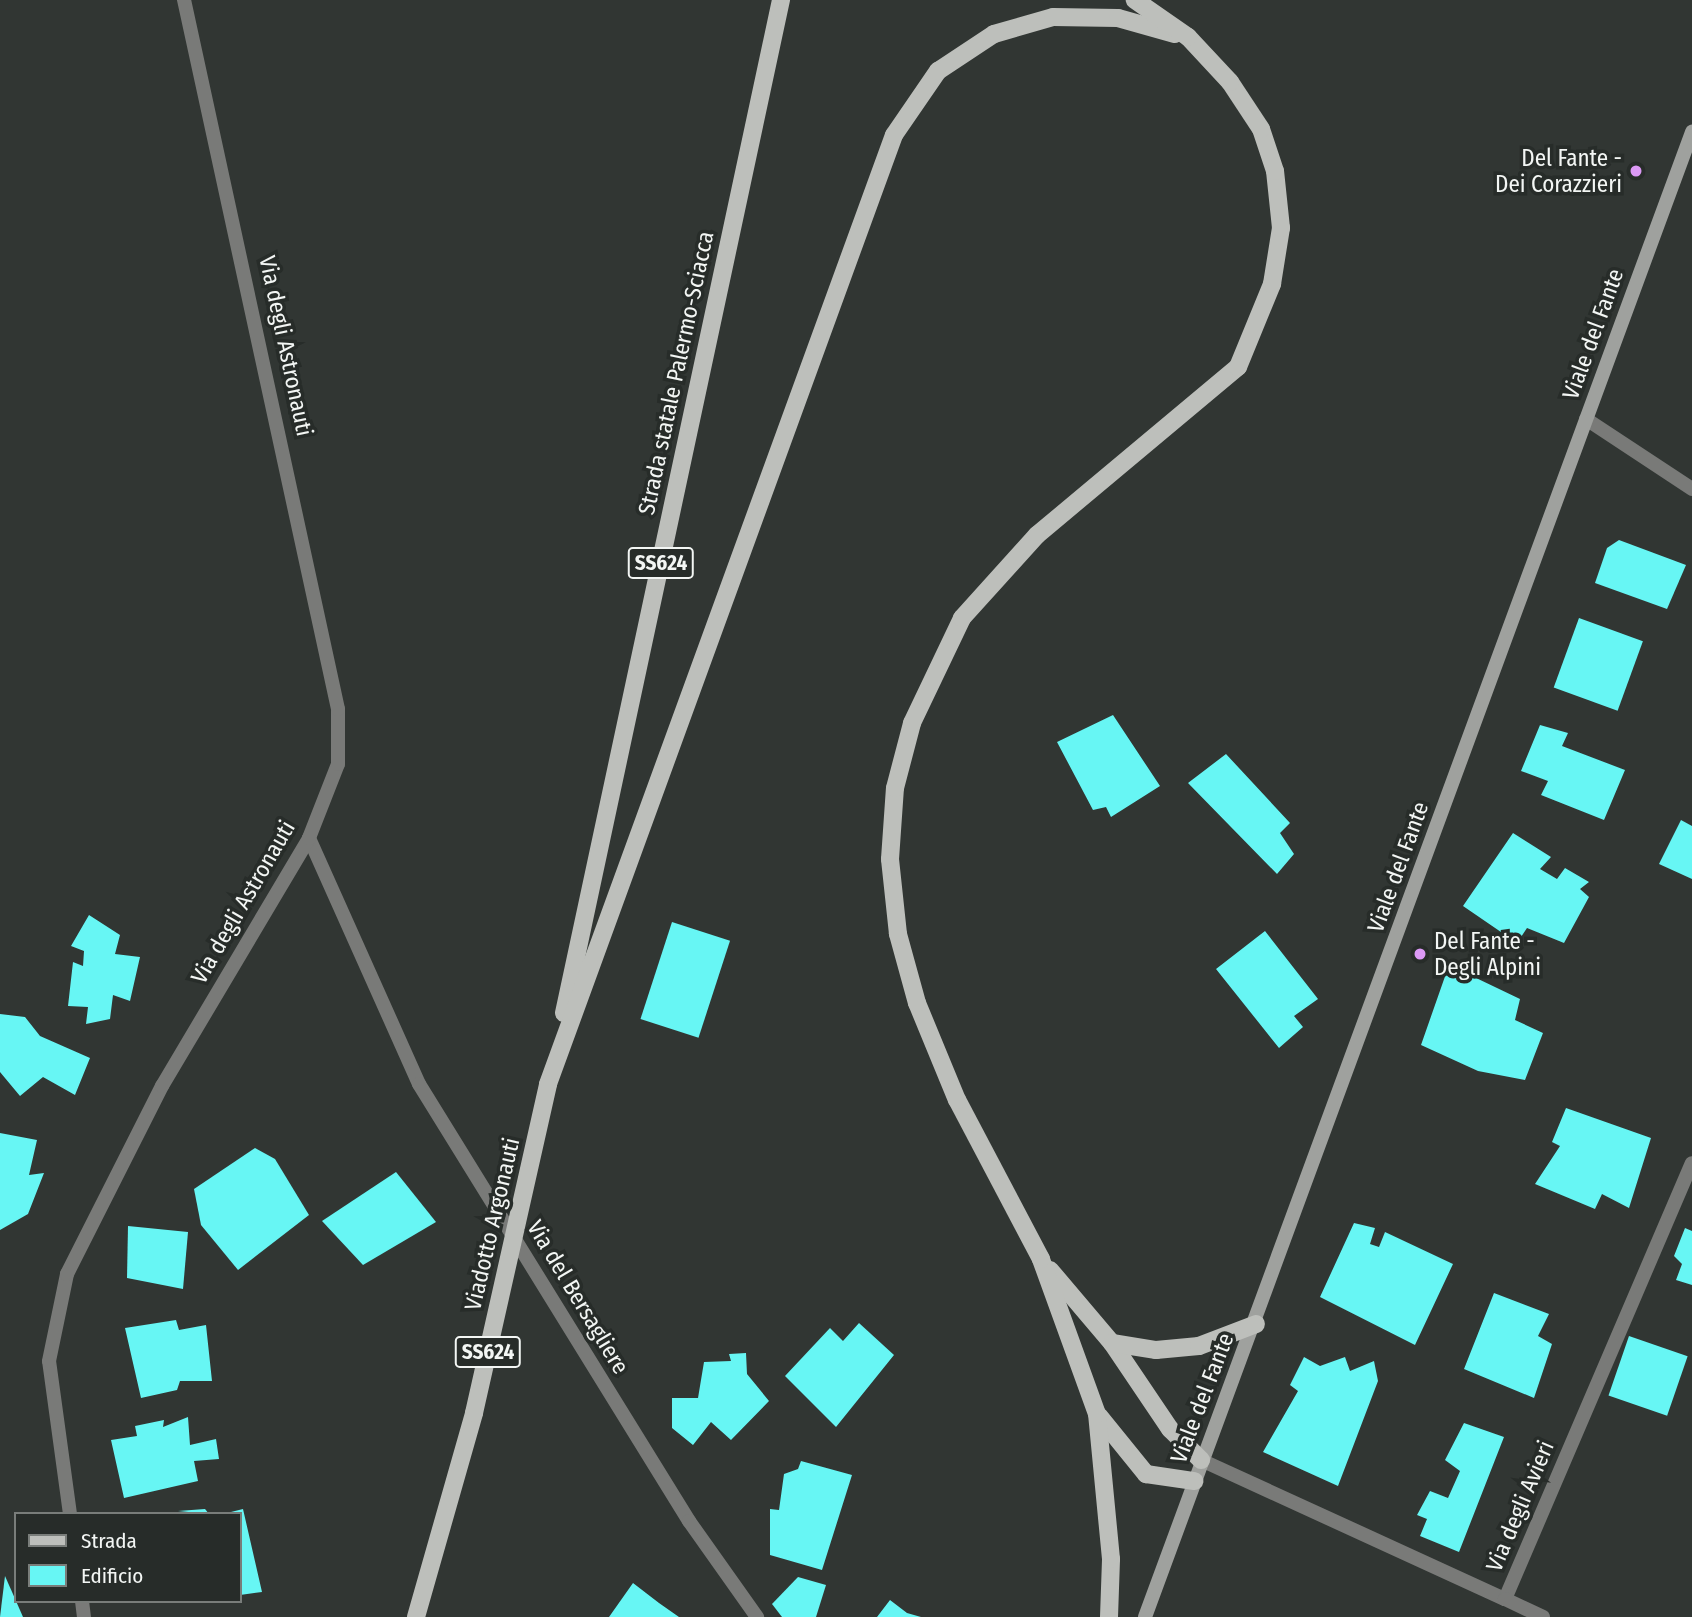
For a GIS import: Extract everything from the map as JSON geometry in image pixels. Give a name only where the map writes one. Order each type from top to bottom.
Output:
[{"type":"main road","name":"Strada statale Palermo-Sciacca","points":[[548,1084],[781,0]]},
{"type":"main road","points":[[1109,1617],[1111,1559],[1097,1414],[1041,1259],[957,1100],[917,1003],[898,934],[890,859],[895,788],[912,723],[962,618],[1037,535],[1238,367],[1272,284],[1281,228],[1265,139],[1230,82],[1188,37],[1135,0]]},
{"type":"main road","points":[[548,1084],[894,135],[938,71],[994,34],[1052,17],[1118,18],[1188,37]]},
{"type":"main road","name":"Viale del Fante","points":[[1145,1617],[1201,1460],[1256,1324],[1692,132]]},
{"type":"main road","name":"Viadotto Argonauti","points":[[416,1617],[474,1413],[548,1084]]},
{"type":"main road","points":[[1041,1259],[1112,1343],[1170,1429],[1201,1460]]},
{"type":"main road","points":[[1112,1343],[1156,1350],[1199,1346],[1256,1324]]},
{"type":"main road","points":[[1097,1414],[1146,1474],[1194,1481]]},
{"type":"street","name":"Via degli Astronauti","points":[[70,1512],[49,1361],[67,1274],[162,1086],[309,838],[338,764],[338,709],[184,0]]},
{"type":"street","points":[[1586,419],[1692,489]]},
{"type":"street","name":"Via del Bersagliere","points":[[309,838],[419,1084],[689,1521],[757,1617]]},
{"type":"street","name":"Via degli Avieri","points":[[1201,1460],[1505,1599],[1692,1163]]},
{"type":"street","points":[[1505,1599],[1543,1617]]},
{"type":"building","points":[[1619,540],[1686,565],[1667,609],[1595,583],[1607,548]]},
{"type":"building","points":[[1579,618],[1643,641],[1618,711],[1554,688]]},
{"type":"building","points":[[1113,715],[1160,786],[1111,817],[1106,807],[1093,810],[1057,742]]},
{"type":"building","points":[[1540,725],[1568,733],[1562,746],[1625,770],[1604,820],[1541,795],[1548,781],[1521,771]]},
{"type":"building","points":[[1226,754],[1290,823],[1280,833],[1294,854],[1277,874],[1188,783]]},
{"type":"building","points":[[1681,820],[1692,826],[1692,879],[1659,864]]},
{"type":"building","points":[[1513,833],[1551,857],[1540,869],[1557,879],[1565,868],[1589,882],[1580,889],[1589,897],[1564,943],[1527,928],[1517,943],[1463,906]]},
{"type":"building","points":[[89,915],[120,935],[115,954],[140,957],[130,1001],[113,995],[110,1019],[86,1024],[88,1007],[68,1006],[73,962],[83,966],[84,951],[71,946]]},
{"type":"building","points":[[672,922],[730,941],[698,1038],[640,1019]]},
{"type":"building","points":[[1265,931],[1318,999],[1294,1016],[1303,1027],[1279,1048],[1216,969]]},
{"type":"building","points":[[1449,965],[1520,999],[1515,1020],[1543,1033],[1525,1080],[1478,1071],[1421,1045]]},
{"type":"building","points":[[0,1014],[25,1017],[40,1036],[90,1058],[75,1095],[43,1077],[20,1096],[0,1072]]},
{"type":"building","points":[[1566,1108],[1651,1138],[1629,1208],[1602,1194],[1595,1209],[1535,1184],[1560,1146],[1552,1142]]},
{"type":"building","points":[[0,1133],[37,1140],[29,1175],[44,1173],[28,1214],[0,1230]]},
{"type":"building","points":[[255,1148],[275,1159],[309,1215],[238,1270],[201,1225],[194,1189]]},
{"type":"building","points":[[396,1172],[436,1222],[363,1265],[322,1221]]},
{"type":"building","points":[[1354,1223],[1375,1228],[1370,1244],[1379,1247],[1385,1232],[1453,1264],[1415,1345],[1320,1297]]},
{"type":"building","points":[[128,1226],[188,1232],[183,1289],[127,1278]]},
{"type":"building","points":[[1685,1228],[1692,1231],[1692,1285],[1676,1280],[1682,1264],[1674,1256]]},
{"type":"building","points":[[1494,1293],[1549,1314],[1538,1336],[1552,1344],[1534,1398],[1464,1369]]},
{"type":"building","points":[[176,1320],[179,1330],[206,1325],[212,1381],[180,1381],[177,1390],[141,1398],[125,1328]]},
{"type":"building","points":[[859,1323],[894,1355],[836,1427],[785,1376],[830,1328],[843,1341]]},
{"type":"building","points":[[1629,1336],[1688,1356],[1667,1416],[1608,1396]]},
{"type":"building","points":[[746,1353],[747,1374],[769,1401],[731,1440],[711,1422],[693,1445],[672,1428],[672,1398],[698,1398],[704,1362],[731,1361],[729,1354]]},
{"type":"building","points":[[1304,1357],[1320,1366],[1345,1357],[1350,1371],[1374,1361],[1378,1381],[1338,1486],[1263,1452],[1298,1391],[1290,1385]]},
{"type":"building","points":[[188,1417],[190,1445],[216,1439],[219,1459],[194,1461],[198,1481],[124,1498],[111,1440],[137,1436],[135,1426],[164,1420],[163,1427]]},
{"type":"building","points":[[1464,1423],[1504,1437],[1459,1552],[1420,1536],[1427,1519],[1417,1515],[1430,1491],[1448,1498],[1460,1471],[1445,1460]]},
{"type":"building","points":[[801,1461],[852,1475],[822,1570],[770,1555],[770,1509],[779,1510],[784,1474],[798,1469]]},
{"type":"building","points":[[205,1509],[207,1512],[188,1512],[178,1511]]},
{"type":"building","points":[[243,1509],[262,1592],[242,1595],[242,1512],[231,1512]]},
{"type":"building","points":[[5,1576],[14,1603],[17,1603],[23,1617],[0,1617]]},
{"type":"building","points":[[798,1577],[826,1585],[816,1617],[782,1617],[772,1604]]},
{"type":"building","points":[[633,1583],[659,1603],[679,1617],[609,1617]]},
{"type":"building","points":[[890,1600],[907,1613],[921,1617],[877,1617]]},
{"type":"place","name":"Del Fante - Dei Corazzieri","points":[[1636,171]]},
{"type":"place","name":"Del Fante - Degli Alpini","points":[[1420,954]]}]
